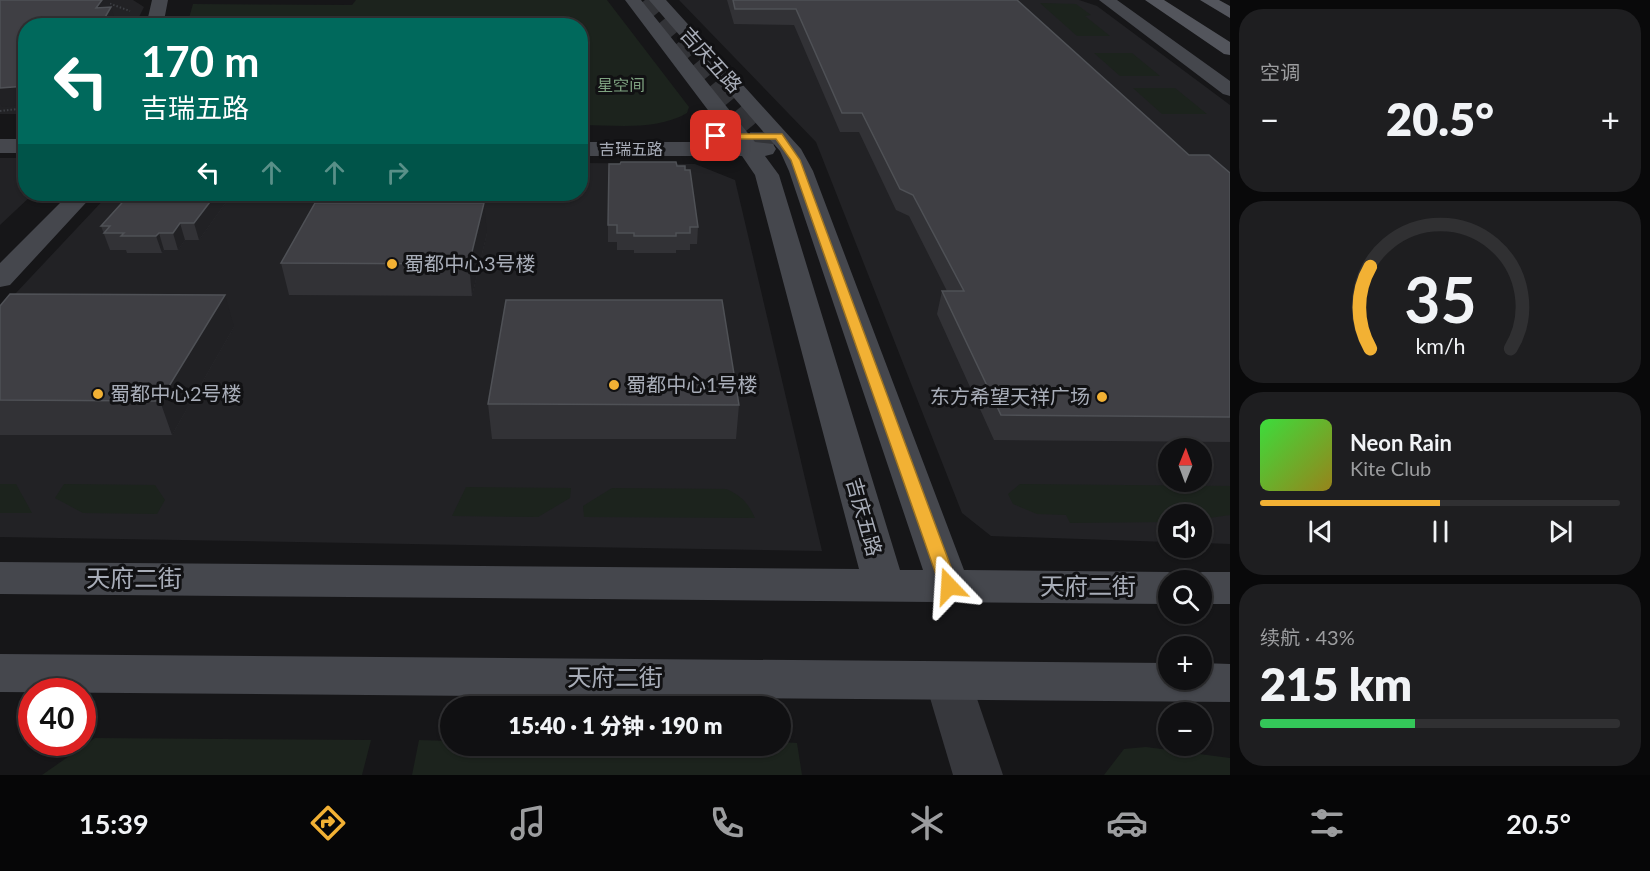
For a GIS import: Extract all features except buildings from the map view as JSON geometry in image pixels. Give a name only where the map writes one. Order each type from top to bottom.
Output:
[{"type":"main road","points":[[1153,0],[1230,50]]},
{"type":"main road","points":[[1208,0],[1230,13]]},
{"type":"street","points":[[156,18],[160,0]]},
{"type":"street","name":"吉庆五路","points":[[633,0],[767,175],[884,585]]},
{"type":"street","name":"吉庆五路","points":[[657,0],[784,143],[805,183],[949,586]]},
{"type":"street","points":[[1107,0],[1230,90]]},
{"type":"street","points":[[0,133],[18,134]]},
{"type":"street","name":"吉瑞五路","points":[[588,135],[744,143]]},
{"type":"street","name":"吉瑞五路","points":[[588,148],[784,143]]},
{"type":"street","points":[[0,146],[18,146]]},
{"type":"street","points":[[0,279],[74,201]]},
{"type":"street","name":"天府二街","points":[[0,578],[1158,588]]},
{"type":"street","points":[[1212,588],[1230,588]]},
{"type":"street","name":"天府二街","points":[[0,673],[1230,683]]},
{"type":"street","points":[[948,681],[978,775]]},
{"type":"path","points":[[100,0],[133,12],[130,18]]},
{"type":"path","points":[[0,111],[18,109]]},
{"type":"shaded area","points":[[0,0],[133,0],[144,7],[138,18],[18,18],[18,114],[0,114]]},
{"type":"shaded area","name":"东方希望天祥广场","points":[[679,0],[1079,0],[1097,6],[1230,105],[1230,544],[1212,543],[1212,504],[1158,504],[1158,542],[991,536],[962,513],[816,142]]},
{"type":"shaded area","points":[[0,158],[18,158],[18,201],[26,201],[0,225]]},
{"type":"shaded area","points":[[588,163],[695,164],[735,180],[822,551],[0,537],[0,310],[102,201],[588,201]]},
{"type":"green space","name":"星空间","points":[[356,0],[607,0],[689,107],[687,113],[675,119],[649,125],[588,125],[588,18],[189,18],[193,4],[352,5]]},
{"type":"green space","points":[[1040,3],[1076,4],[1091,15],[1085,16],[1110,36],[1077,36]]},
{"type":"green space","points":[[1094,53],[1132,53],[1160,76],[1120,76]]},
{"type":"green space","points":[[1133,88],[1175,88],[1207,114],[1162,114]]},
{"type":"green space","points":[[0,484],[16,484],[32,513],[0,513]]},
{"type":"green space","points":[[64,484],[155,485],[165,500],[157,514],[83,513],[55,498]]},
{"type":"green space","points":[[1020,484],[1158,485],[1158,492],[1212,492],[1212,486],[1230,486],[1230,515],[1212,518],[1212,504],[1158,504],[1158,522],[1070,523],[1066,515],[1037,514],[1013,504],[1008,494]]},
{"type":"green space","points":[[466,487],[571,488],[570,498],[538,517],[452,516]]},
{"type":"green space","points":[[612,488],[726,489],[744,500],[755,518],[584,517],[583,506]]},
{"type":"green space","points":[[96,738],[371,740],[362,775],[42,775],[69,756],[96,756]]},
{"type":"green space","points":[[419,740],[440,741],[440,756],[791,756],[791,743],[797,743],[802,775],[412,775]]},
{"type":"green space","points":[[1124,749],[1158,749],[1158,756],[1212,756],[1230,758],[1230,775],[1104,775]]},
{"type":"tunnel","points":[[645,0],[722,93]]},
{"type":"tunnel","points":[[717,143],[763,143],[721,92]]},
{"type":"place","name":"蜀都中心3号楼","points":[[392,264]]},
{"type":"place","name":"蜀都中心1号楼","points":[[614,385]]},
{"type":"place","name":"蜀都中心2号楼","points":[[98,394]]},
{"type":"place","name":"东方希望天祥广场","points":[[1102,397]]},
{"type":"route","points":[[716,136],[779,136],[796,160],[949,586]]}]
